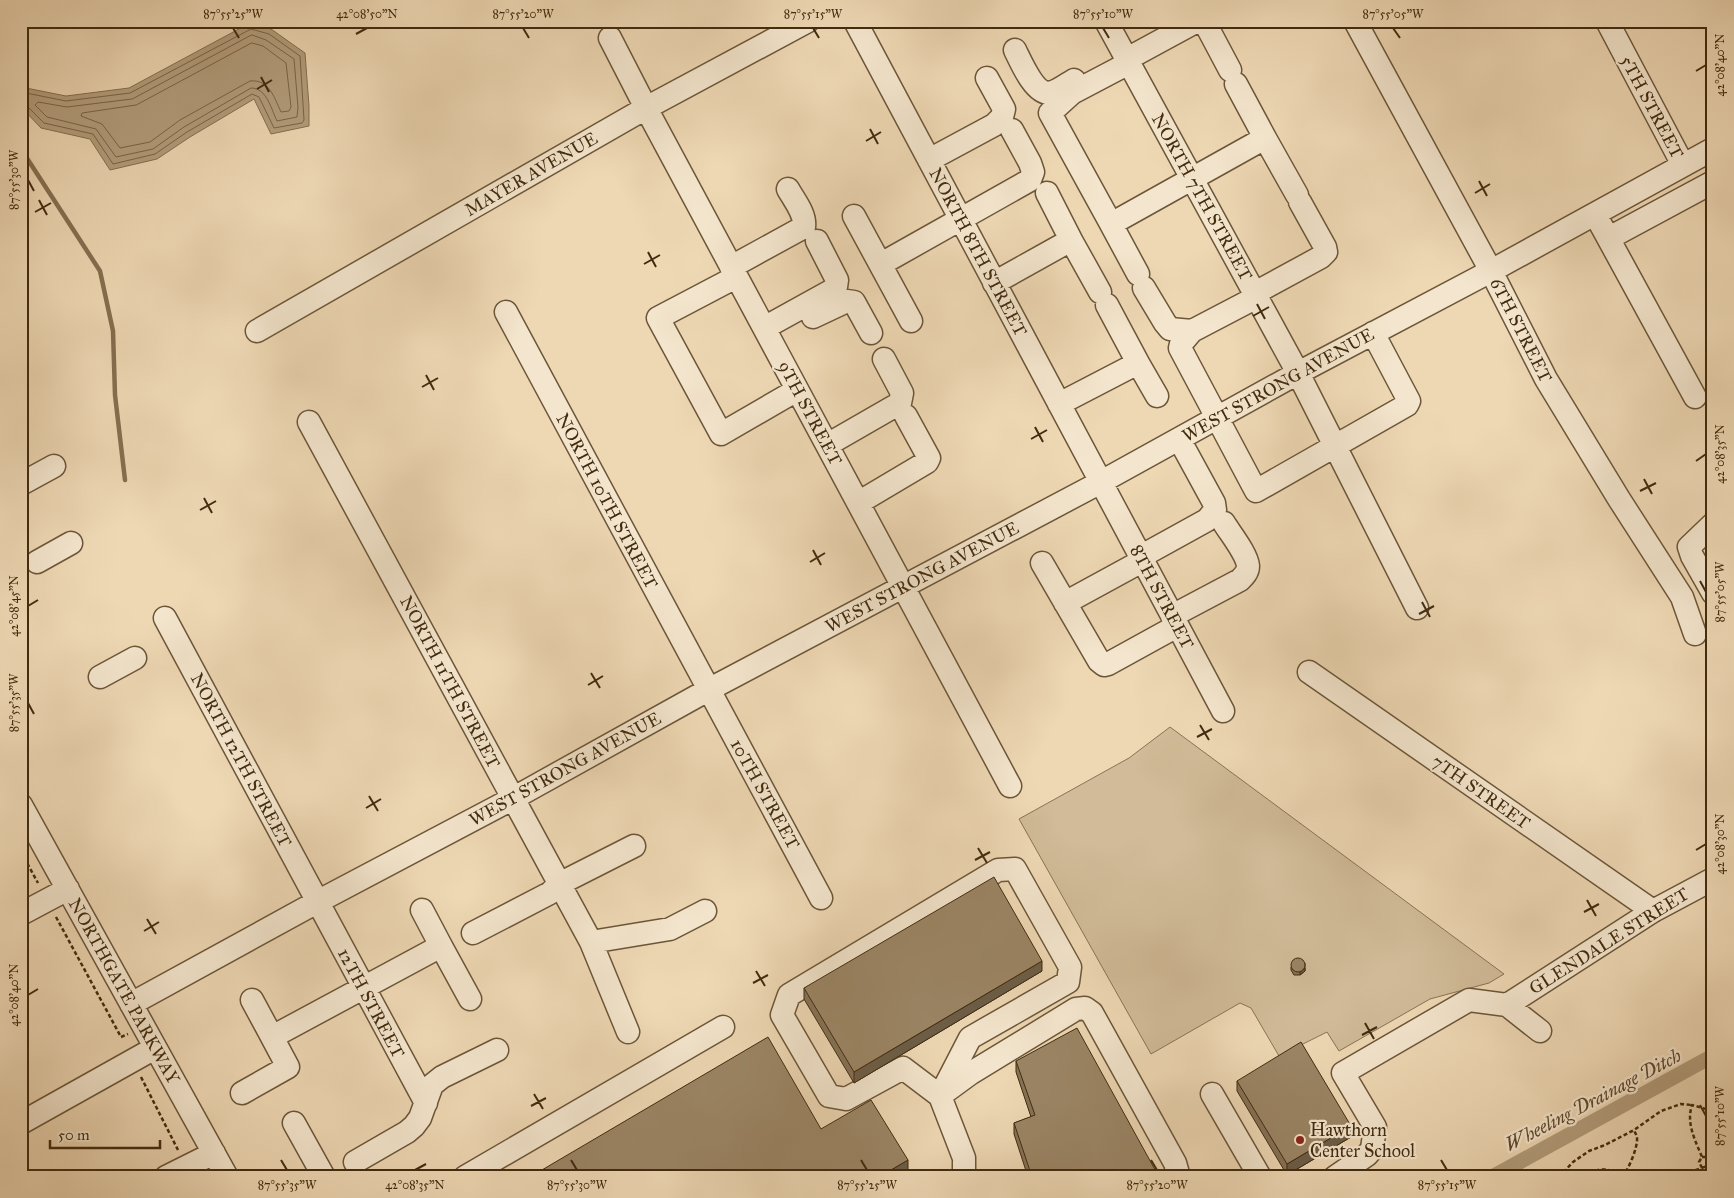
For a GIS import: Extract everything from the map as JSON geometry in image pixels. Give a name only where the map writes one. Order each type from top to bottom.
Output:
[{"type":"street","name":"MAYER AVENUE","points":[[256,331],[646,108],[808,21]]},
{"type":"street","name":"NORTH 8TH STREET","points":[[855,21],[1101,482]]},
{"type":"street","name":"NORTH 7TH STREET","points":[[1106,21],[1298,373]]},
{"type":"street","points":[[1014,50],[1033,83],[1041,91],[1049,93],[1126,58],[1197,21]]},
{"type":"street","points":[[1204,21],[1326,252],[1320,258],[1192,330],[1181,344],[1182,353],[1256,491],[1406,405],[1409,401],[1373,334]]},
{"type":"street","name":"6TH STREET","points":[[1355,21],[1491,271],[1546,379],[1619,499],[1682,597],[1695,634]]},
{"type":"street","name":"5TH STREET","points":[[1607,21],[1684,165]]},
{"type":"street","name":"9TH STREET","points":[[610,38],[1010,786]]},
{"type":"street","points":[[1126,58],[1072,93],[1050,112],[1164,323],[1170,329],[1192,330]]},
{"type":"street","points":[[929,160],[994,125],[1002,117],[1004,109],[986,78]]},
{"type":"street","points":[[881,264],[1030,180],[1033,172],[1030,163],[1012,130]]},
{"type":"street","points":[[1111,224],[1265,138]]},
{"type":"street","name":"WEST STRONG AVENUE","points":[[131,1004],[317,902],[512,799],[708,690],[1101,482],[1298,373],[1491,271],[1713,149]]},
{"type":"street","points":[[1609,238],[1713,182]]},
{"type":"street","points":[[788,189],[801,212],[804,227],[658,318],[721,434],[797,390]]},
{"type":"street","points":[[1047,193],[1157,396]]},
{"type":"street","points":[[1595,214],[1695,397]]},
{"type":"street","points":[[854,216],[911,320]]},
{"type":"street","points":[[994,283],[1071,240]]},
{"type":"street","points":[[768,335],[836,287],[837,280],[817,241]]},
{"type":"street","points":[[768,335],[812,318],[847,301],[854,302],[871,333]]},
{"type":"street","name":"NORTH 10TH STREET","points":[[506,312],[708,690]]},
{"type":"street","points":[[827,445],[900,403],[902,393],[884,359]]},
{"type":"street","points":[[1059,404],[1138,363]]},
{"type":"street","points":[[1298,373],[1417,608]]},
{"type":"street","points":[[858,503],[927,462],[929,458],[906,416]]},
{"type":"street","name":"NORTH 11TH STREET","points":[[310,422],[590,942],[628,1032]]},
{"type":"street","points":[[1065,603],[1207,520],[1215,510],[1214,503],[1179,439]]},
{"type":"street","points":[[21,484],[54,466]]},
{"type":"street","name":"8TH STREET","points":[[1101,482],[1223,711]]},
{"type":"street","points":[[1042,563],[1099,661],[1108,664],[1246,575],[1248,567],[1245,557],[1224,523]]},
{"type":"street","points":[[1713,524],[1689,547],[1692,556],[1713,593]]},
{"type":"street","points":[[37,562],[71,543]]},
{"type":"street","name":"NORTH 12TH STREET","points":[[165,618],[317,902]]},
{"type":"street","points":[[100,677],[136,658]]},
{"type":"street","name":"7TH STREET","points":[[1309,672],[1653,911]]},
{"type":"street","name":"10TH STREET","points":[[708,690],[821,898]]},
{"type":"street","name":"NORTHGATE PARKWAY","points":[[21,805],[227,1177]]},
{"type":"street","points":[[473,933],[550,893],[559,884],[634,846]]},
{"type":"street","points":[[940,1096],[970,1038],[1068,982],[1070,968],[1015,869],[998,870],[789,995],[782,1015],[829,1096],[846,1099],[903,1068],[940,1096],[964,1158],[964,1177]]},
{"type":"street","name":"GLENDALE STREET","points":[[1507,1005],[1653,911],[1713,879]]},
{"type":"street","points":[[21,914],[68,889]]},
{"type":"street","name":"12TH STREET","points":[[317,902],[426,1103]]},
{"type":"street","points":[[422,910],[470,999]]},
{"type":"street","points":[[590,942],[670,929],[704,911]]},
{"type":"street","points":[[272,1037],[441,946]]},
{"type":"street","points":[[242,1093],[288,1067],[252,1000]]},
{"type":"street","points":[[1335,1177],[1367,1155],[1372,1149],[1375,1128],[1343,1072],[1469,1000],[1507,1005],[1540,1032]]},
{"type":"street","points":[[940,1096],[971,1073],[1076,1009],[1084,1008],[1092,1013],[1174,1163],[1179,1177]]},
{"type":"street","points":[[474,1174],[722,1027]]},
{"type":"street","points":[[21,1123],[155,1048]]},
{"type":"street","points":[[355,1162],[414,1126],[420,1118],[432,1084],[442,1077],[497,1050]]},
{"type":"street","points":[[1212,1094],[1260,1177]]},
{"type":"street","points":[[294,1123],[324,1177]]},
{"type":"street","points":[[166,1177],[214,1153]]},
{"type":"path","points":[[132,1060],[187,1166]]},
{"type":"path","points":[[1559,1177],[1573,1162],[1589,1151],[1634,1130],[1661,1111],[1681,1104],[1713,1111]]},
{"type":"path","points":[[1692,1105],[1691,1128],[1693,1139],[1702,1157]]},
{"type":"path","points":[[1584,1177],[1597,1169],[1612,1170],[1621,1177],[1627,1172],[1637,1138],[1634,1130]]},
{"type":"path","points":[[1677,1177],[1713,1162],[1706,1157],[1702,1157]]},
{"type":"path","points":[[1702,1157],[1698,1162],[1702,1168]]},
{"type":"path","points":[[1706,1166],[1713,1174]]},
{"type":"shaded area","points":[[1170,727],[1504,974],[1489,983],[1430,999],[1339,1051],[1327,1032],[1279,1056],[1251,1008],[1240,1003],[1151,1054],[1019,819],[1129,758]]},
{"type":"water","points":[[250,23],[271,29],[305,53],[309,126],[271,134],[254,99],[157,159],[110,170],[90,139],[41,128],[21,107],[21,87],[66,96],[129,88]]},
{"type":"building","points":[[994,877],[1042,961],[854,1072],[804,988]]},
{"type":"building","points":[[1298,958],[1303,960],[1305,965],[1303,970],[1298,972],[1293,970],[1291,965],[1293,960]]},
{"type":"building","points":[[1077,1028],[1159,1177],[1055,1177],[1054,1173],[1046,1177],[1032,1177],[1014,1123],[1035,1115],[1016,1061]]},
{"type":"building","points":[[768,1037],[821,1129],[871,1100],[908,1160],[879,1177],[530,1177]]},
{"type":"building","points":[[1301,1042],[1351,1126],[1287,1164],[1237,1081]]},
{"type":"waterway","points":[[21,149],[100,271],[113,331],[115,395],[125,480]]},
{"type":"waterway","name":"Wheeling Drainage Ditch","points":[[1492,1177],[1713,1057]]},
{"type":"place","name":"Hawthorn Center School","points":[[1300,1140]]}]
